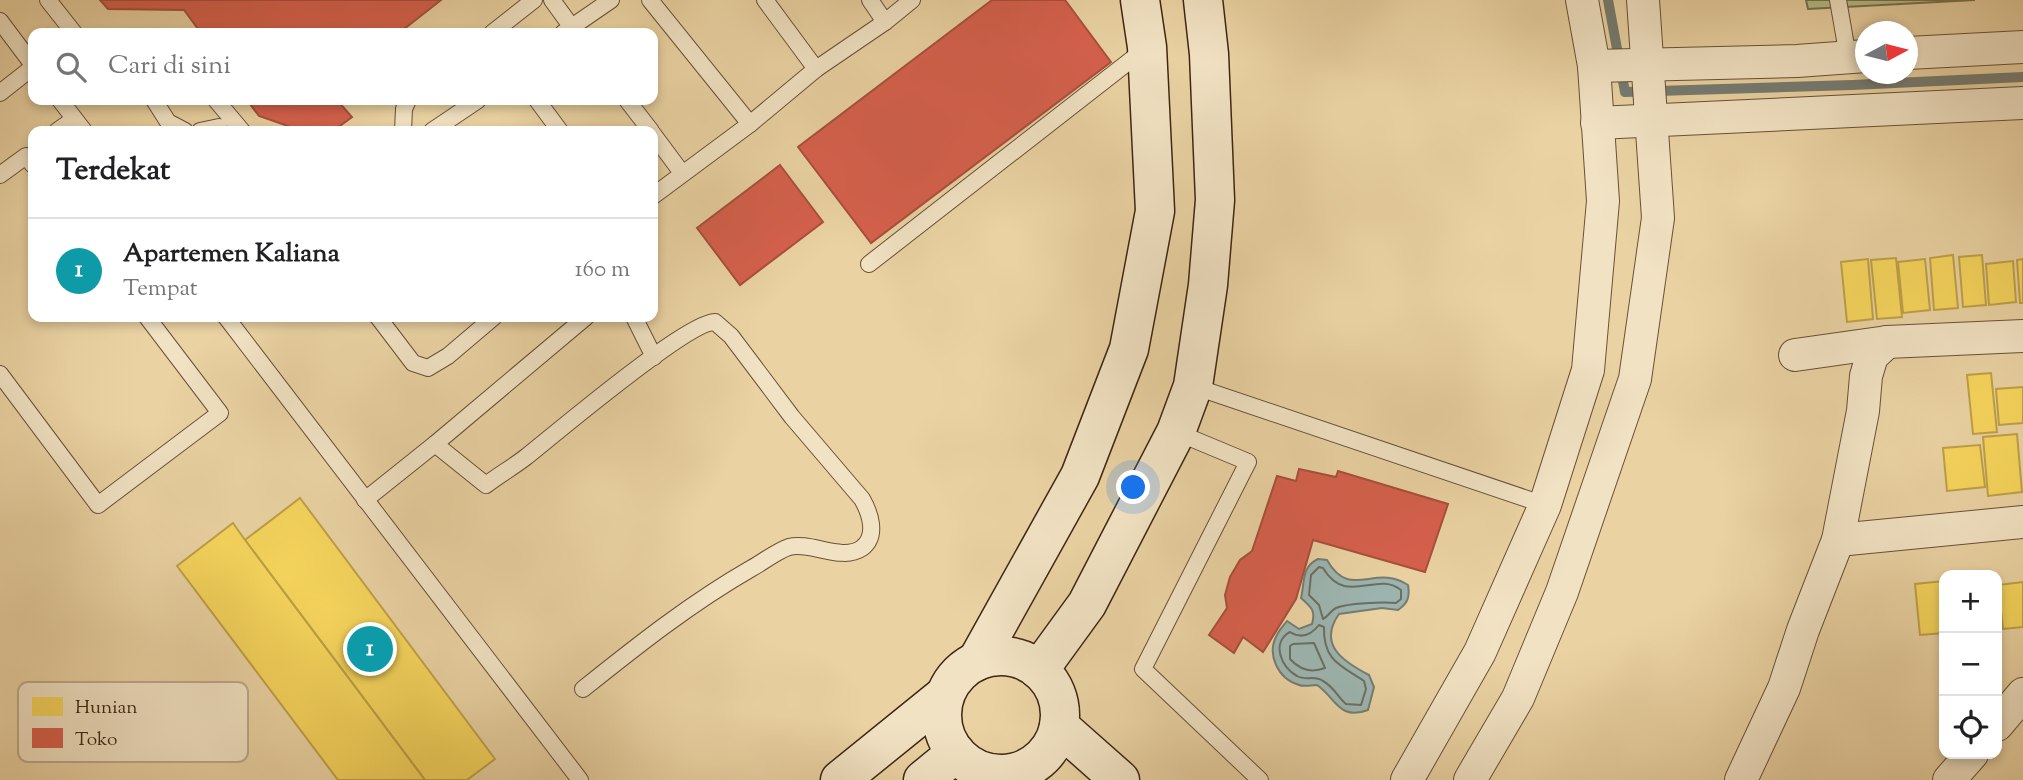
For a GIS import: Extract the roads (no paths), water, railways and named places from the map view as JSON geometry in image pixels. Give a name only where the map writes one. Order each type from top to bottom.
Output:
[{"type":"street","points":[[977,661],[1080,476],[1129,349],[1155,211],[1147,47],[1140,0]]},
{"type":"street","points":[[1039,670],[1087,604],[1176,432],[1193,386],[1208,285],[1215,200],[1209,54],[1203,0]]},
{"type":"street","points":[[1407,780],[1480,652],[1545,505],[1588,370],[1603,201],[1602,122],[1600,66],[1582,0]]},
{"type":"street","points":[[1470,780],[1518,698],[1557,604],[1635,379],[1658,218],[1643,0]]},
{"type":"street","points":[[1918,52],[2023,47]]},
{"type":"street","points":[[1602,122],[1648,92],[1855,57]]},
{"type":"street","points":[[1600,66],[1648,92],[2023,103]]},
{"type":"street","points":[[1795,355],[1887,342],[2023,336]]},
{"type":"street","points":[[1741,780],[1784,688],[1838,540],[1863,411],[1866,376],[1872,356],[1887,342]]},
{"type":"street","points":[[1838,540],[2023,522]]},
{"type":"street","points":[[993,656],[1009,656],[1025,661],[1039,670],[1050,682],[1057,698],[1059,726],[1051,747],[1021,776],[981,771],[967,764],[956,753],[943,727],[945,695],[963,669],[977,661],[993,656]]},
{"type":"street","points":[[2002,719],[2023,694]]},
{"type":"street","points":[[840,780],[945,695]]},
{"type":"street","points":[[1059,726],[1120,780]]},
{"type":"street","points":[[923,780],[956,753]]},
{"type":"street","points":[[1949,780],[1968,759]]},
{"type":"lane","points":[[48,0],[71,28]]},
{"type":"lane","points":[[498,28],[534,0]]},
{"type":"lane","points":[[552,0],[568,28]]},
{"type":"lane","points":[[574,28],[611,0]]},
{"type":"lane","points":[[650,0],[750,124]]},
{"type":"lane","points":[[765,0],[816,69]]},
{"type":"lane","points":[[870,0],[886,22]]},
{"type":"lane","points":[[658,192],[750,124],[816,69],[886,22],[912,0]]},
{"type":"lane","points":[[1838,0],[1855,51]]},
{"type":"lane","points":[[0,21],[28,59]]},
{"type":"lane","points":[[869,264],[1147,47]]},
{"type":"lane","points":[[0,93],[28,70]]},
{"type":"lane","points":[[64,105],[79,125]]},
{"type":"lane","points":[[157,105],[169,122],[176,126]]},
{"type":"lane","points":[[220,105],[238,126]]},
{"type":"lane","points":[[403,126],[406,105]]},
{"type":"lane","points":[[454,126],[473,105]]},
{"type":"lane","points":[[541,105],[556,126]]},
{"type":"lane","points":[[631,105],[647,126]]},
{"type":"lane","points":[[658,140],[682,173]]},
{"type":"lane","points":[[0,175],[28,159]]},
{"type":"lane","points":[[435,444],[486,485],[653,357],[713,321],[731,336],[792,417],[862,499],[870,515],[871,535],[862,548],[850,552],[790,547],[696,603],[651,634],[583,689]]},
{"type":"lane","points":[[0,374],[98,505],[220,413],[151,322]]},
{"type":"lane","points":[[230,322],[579,780]]},
{"type":"lane","points":[[382,322],[413,363],[428,368],[448,356],[486,322]]},
{"type":"lane","points":[[365,500],[580,322]]},
{"type":"lane","points":[[636,322],[653,357]]},
{"type":"lane","points":[[1193,386],[1545,505]]},
{"type":"lane","points":[[1176,432],[1248,462],[1143,669],[1260,780]]},
{"type":"water","points":[[1318,559],[1327,560],[1336,572],[1345,578],[1396,579],[1408,585],[1408,599],[1398,610],[1382,608],[1339,614],[1333,625],[1331,635],[1336,651],[1369,675],[1374,687],[1368,710],[1358,713],[1344,710],[1317,685],[1303,686],[1292,682],[1280,672],[1274,658],[1274,642],[1287,621],[1299,629],[1312,624],[1312,609],[1301,598],[1306,571]]},
{"type":"waterway","points":[[1608,0],[1625,92],[2023,77]]},
{"type":"place","name":"Apartemen Kaliana","points":[[370,649]]}]
